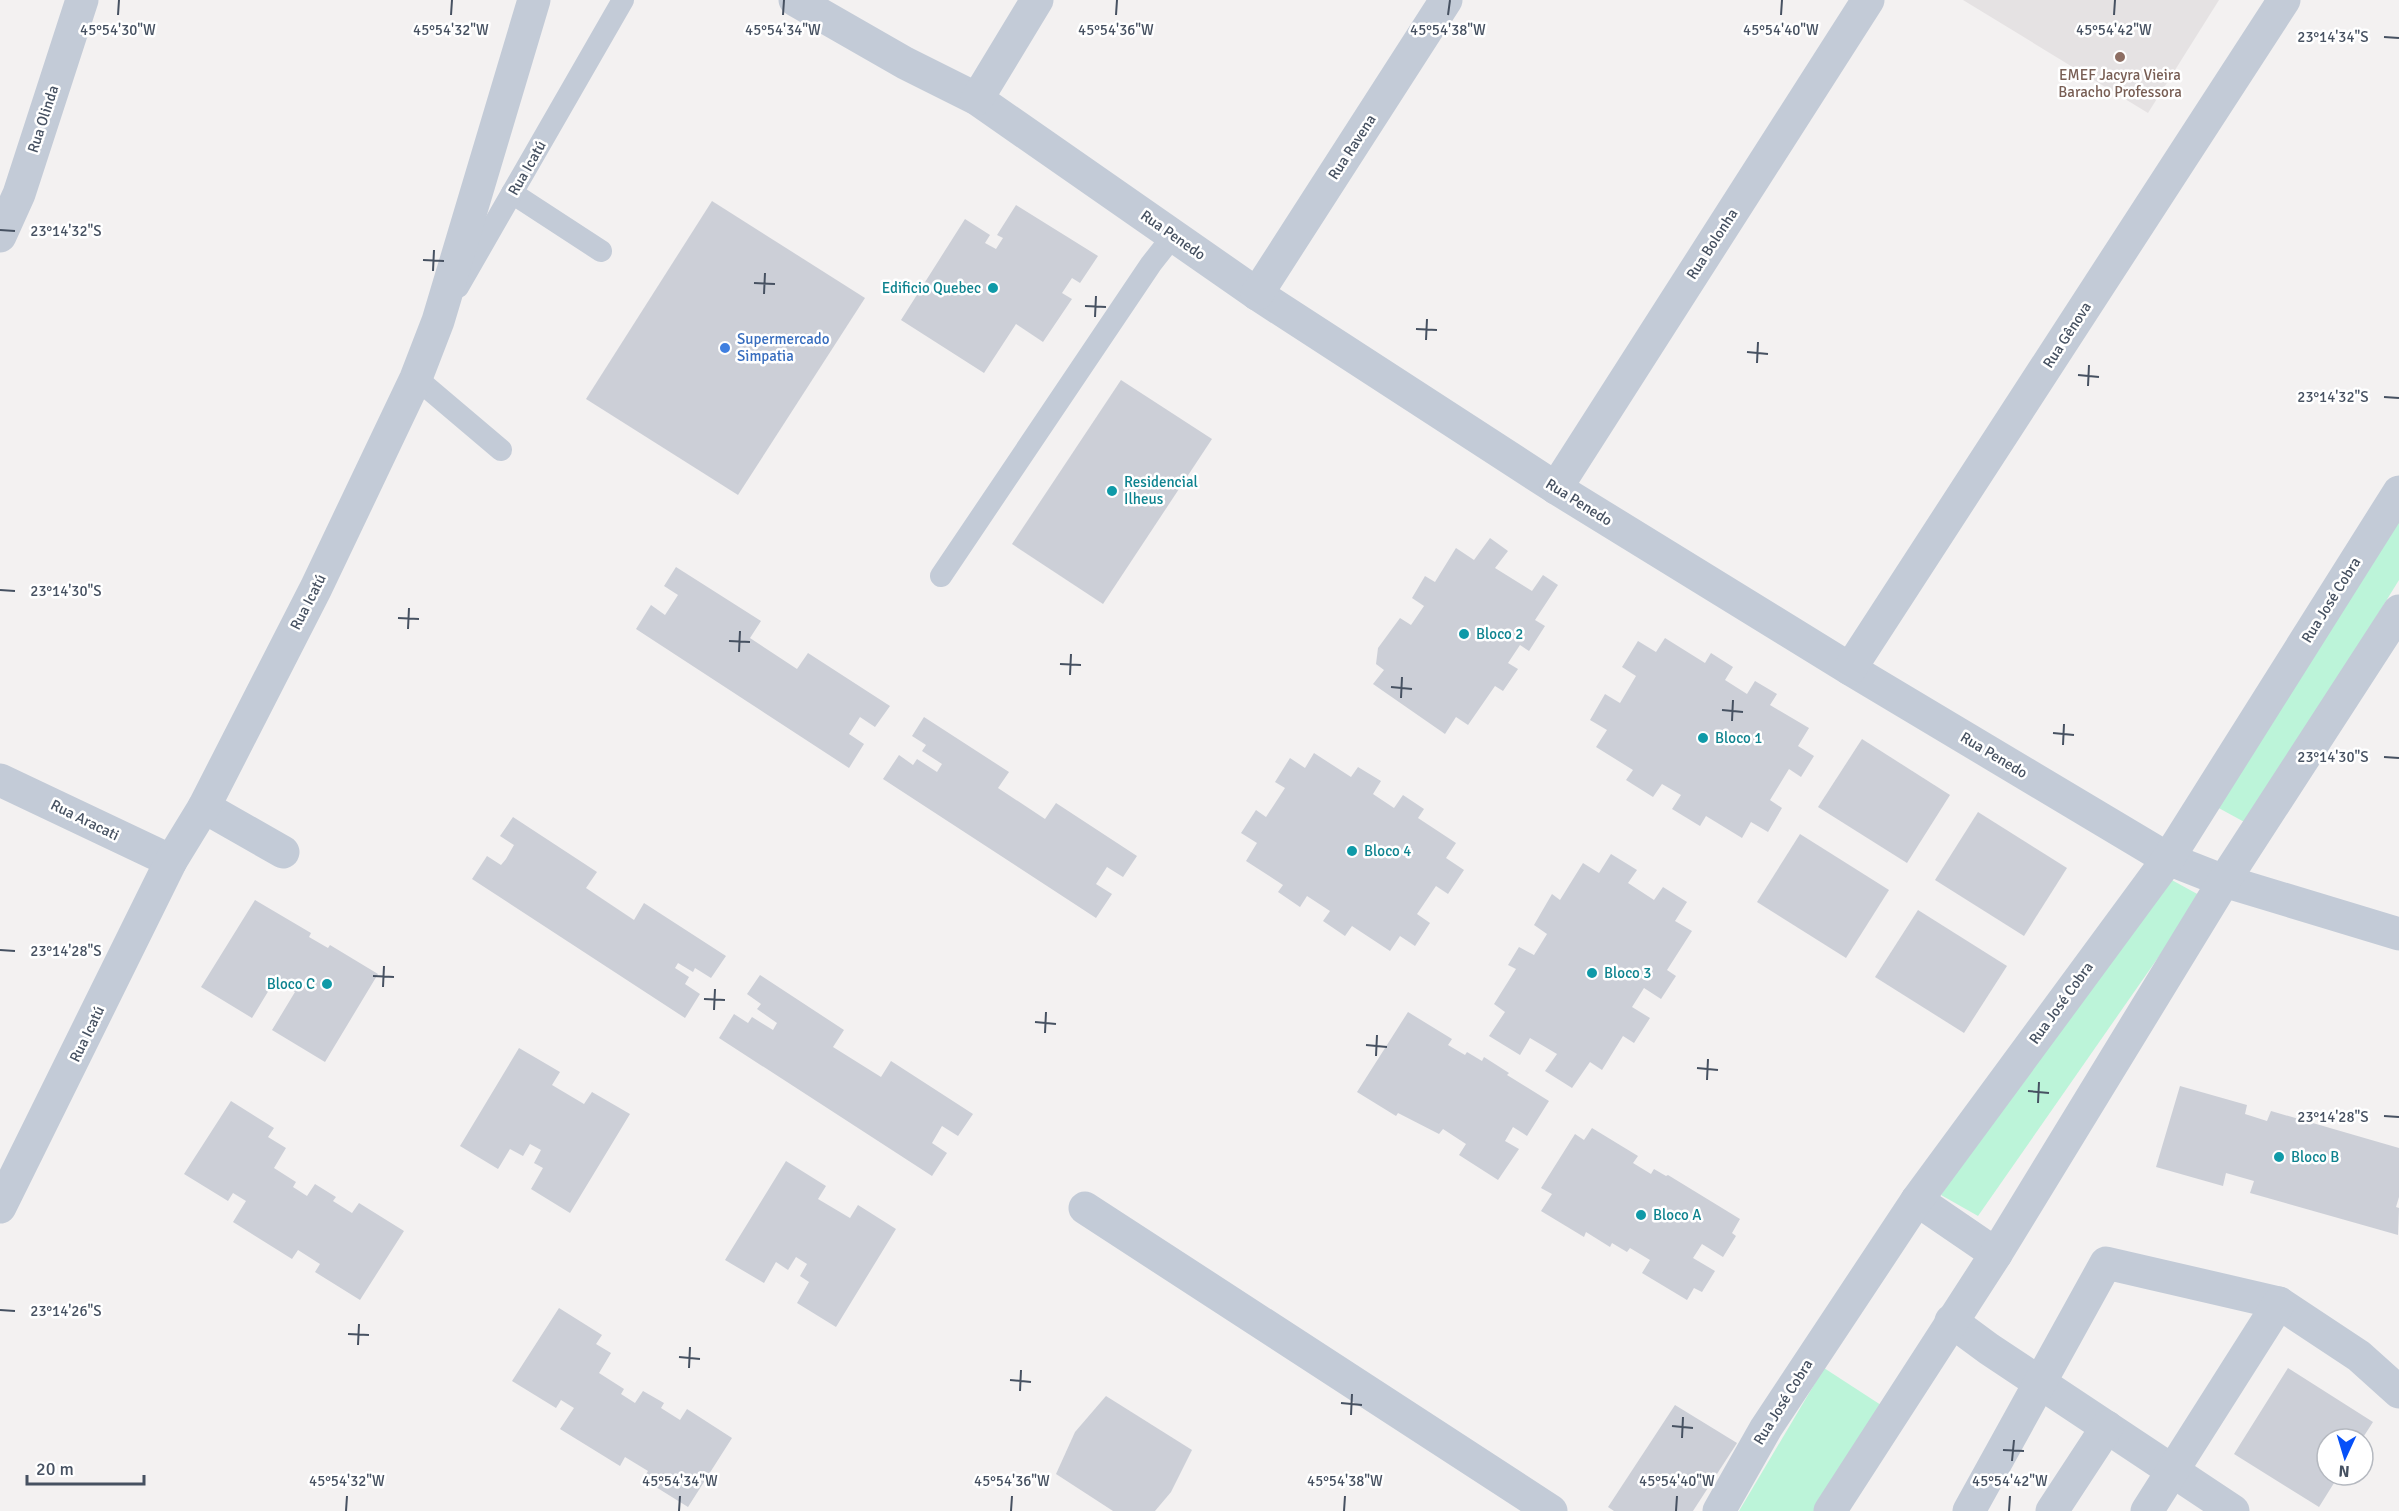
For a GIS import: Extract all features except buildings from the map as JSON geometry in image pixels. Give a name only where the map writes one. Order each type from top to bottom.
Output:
[{"type":"street","name":"Rua Olinda","points":[[0,236],[19,194],[81,0]]},
{"type":"street","points":[[438,321],[534,0]]},
{"type":"street","name":"Rua Penedo","points":[[795,0],[905,63],[976,99],[1257,294],[1556,488],[1850,669],[2168,859],[2224,880],[2399,934]]},
{"type":"street","points":[[976,99],[1038,0]]},
{"type":"street","name":"Rua Ravena","points":[[1257,294],[1446,0]]},
{"type":"street","name":"Rua Bolonha","points":[[1556,488],[1868,0]]},
{"type":"street","name":"Rua Gênova","points":[[1850,669],[2284,0]]},
{"type":"street","name":"Rua Icatú","points":[[0,1207],[171,861],[204,807],[316,588],[416,378],[438,321]]},
{"type":"street","name":"Rua José Cobra","points":[[1719,1511],[1766,1428],[1917,1200],[2168,859],[2399,492]]},
{"type":"street","points":[[1830,1511],[1996,1254],[2224,880],[2399,611]]},
{"type":"street","name":"Rua Aracati","points":[[0,780],[171,861]]},
{"type":"street","points":[[204,807],[283,852]]},
{"type":"street","points":[[1917,1200],[1996,1254]]},
{"type":"street","points":[[1085,1208],[1551,1511]]},
{"type":"street","points":[[1969,1511],[2106,1263],[2279,1304],[2359,1356],[2399,1392]]},
{"type":"street","points":[[2147,1511],[2279,1304]]},
{"type":"street","points":[[1951,1321],[2039,1383],[2232,1511]]},
{"type":"street","points":[[2052,1511],[2107,1427]]},
{"type":"lane","name":"Rua Icatú","points":[[438,321],[623,0]]},
{"type":"lane","points":[[512,193],[601,251]]},
{"type":"lane","points":[[941,576],[1150,264],[1173,236]]},
{"type":"lane","points":[[416,378],[501,450]]},
{"type":"shaded area","name":"EMEF Jacyra Vieira Baracho Professora","points":[[1963,0],[2219,0],[2148,113]]},
{"type":"green space","points":[[2399,511],[2399,580],[2248,824],[2215,806]]},
{"type":"green space","points":[[2168,878],[2201,896],[1978,1216],[1941,1195],[2016,1082]]},
{"type":"green space","points":[[1824,1368],[1884,1407],[1821,1511],[1739,1511]]},
{"type":"place","name":"EMEF Jacyra Vieira Baracho Professora","points":[[2120,57]]},
{"type":"place","name":"Edificio Quebec","points":[[993,288]]},
{"type":"place","name":"Supermercado Simpatia","points":[[725,348]]},
{"type":"place","name":"Residencial Ilheus","points":[[1112,491]]},
{"type":"place","name":"Bloco 2","points":[[1464,634]]},
{"type":"place","name":"Bloco 1","points":[[1703,738]]},
{"type":"place","name":"Bloco 4","points":[[1352,851]]},
{"type":"place","name":"Bloco 3","points":[[1592,973]]},
{"type":"place","name":"Bloco C","points":[[327,984]]},
{"type":"place","name":"Bloco B","points":[[2279,1157]]},
{"type":"place","name":"Bloco A","points":[[1641,1215]]}]
